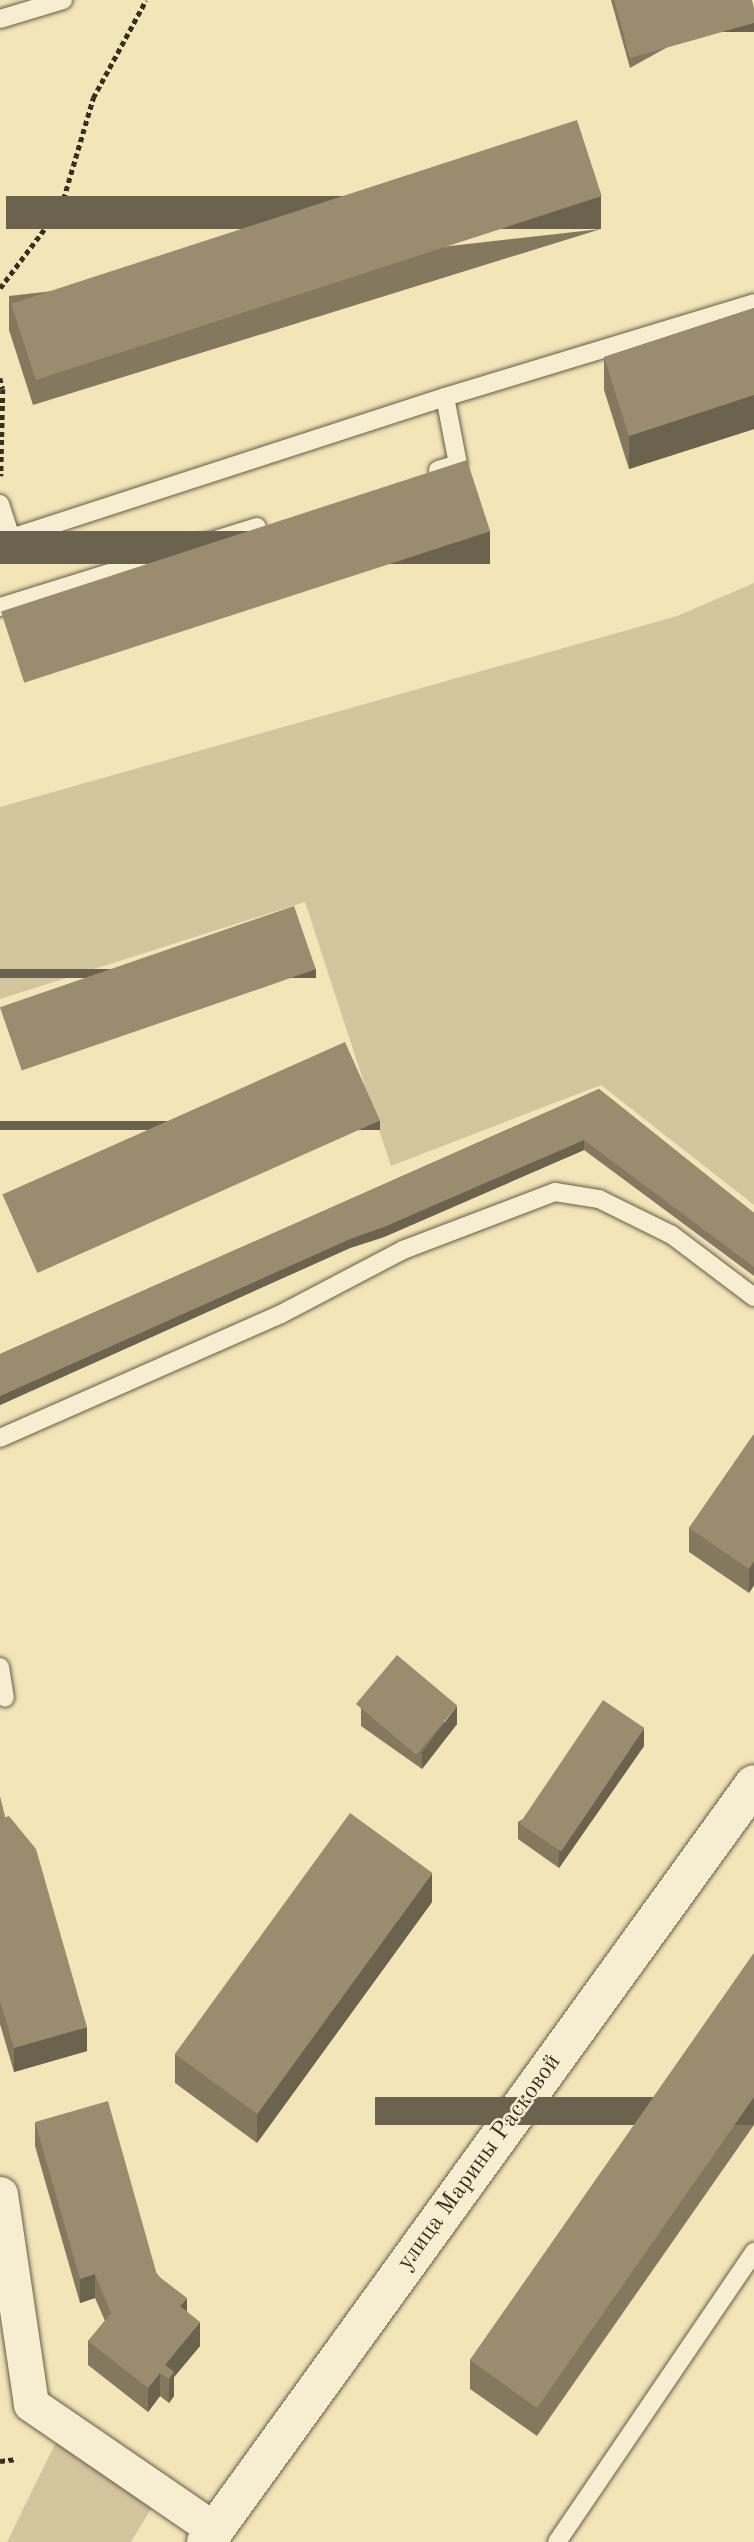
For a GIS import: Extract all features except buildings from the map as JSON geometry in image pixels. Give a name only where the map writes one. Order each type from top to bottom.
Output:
[{"type":"main road","name":"улица Марины Расковой","points":[[210,2536],[754,1784]]},
{"type":"street","points":[[0,2194],[4,2240],[31,2404],[210,2536]]},
{"type":"lane","points":[[0,19],[63,0]]},
{"type":"lane","points":[[0,505],[11,538],[445,397],[754,303]]},
{"type":"lane","points":[[419,476],[458,464],[445,397]]},
{"type":"lane","points":[[0,607],[275,521]]},
{"type":"lane","points":[[0,1438],[281,1314],[403,1250],[555,1192],[599,1199],[672,1236],[754,1297]]},
{"type":"lane","points":[[0,1667],[5,1698]]},
{"type":"lane","points":[[557,2542],[754,2252]]},
{"type":"path","points":[[0,288],[61,207],[93,97],[146,0]]},
{"type":"path","points":[[0,378],[3,389],[0,505]]},
{"type":"path","points":[[0,2461],[16,2459]]},
{"type":"shaded area","points":[[754,583],[754,1205],[601,1085],[391,1166],[305,902],[0,999],[0,807],[677,616]]},
{"type":"shaded area","points":[[56,2442],[154,2504],[131,2542],[7,2542]]}]
